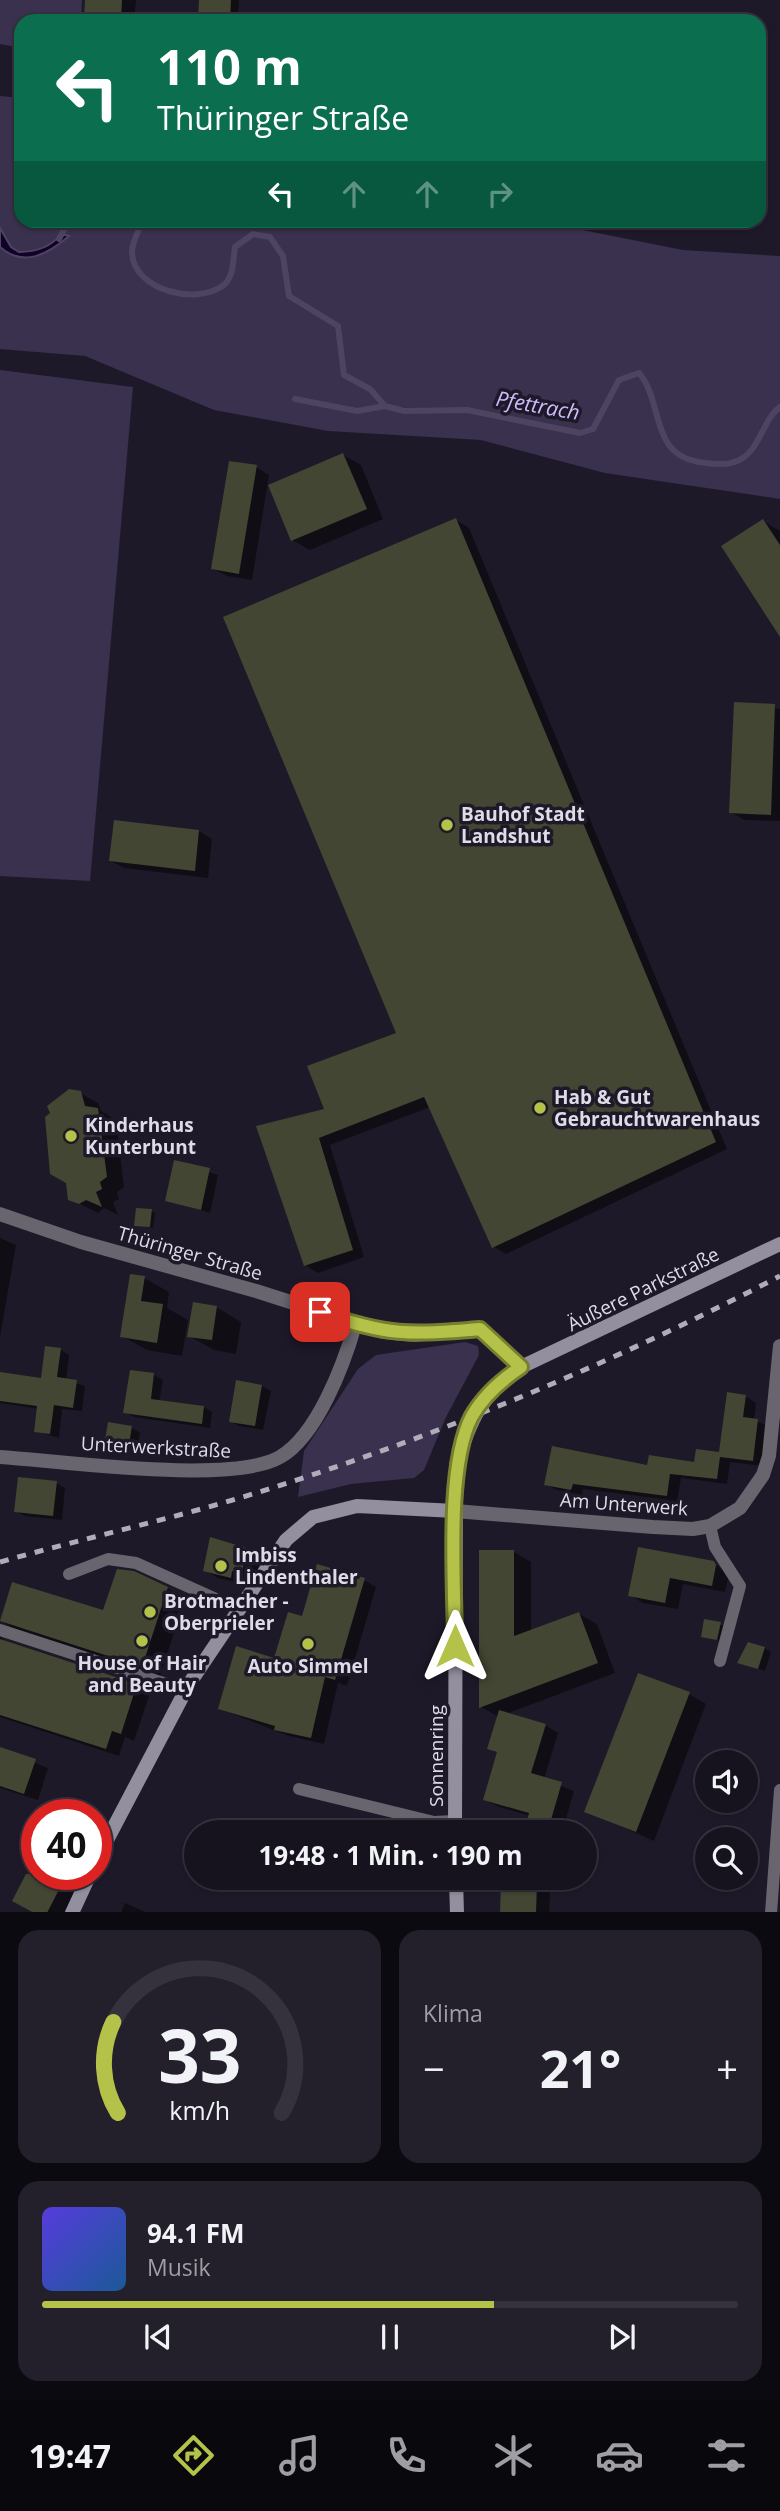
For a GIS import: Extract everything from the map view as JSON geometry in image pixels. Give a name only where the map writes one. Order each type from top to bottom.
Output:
[{"type":"street","name":"Thüringer Straße","points":[[0,1214],[81,1242],[256,1291],[355,1325],[384,1332],[415,1335],[480,1329],[521,1367]]},
{"type":"street","name":"Äußere Parkstraße","points":[[521,1367],[780,1244]]},
{"type":"street","name":"Unterwerkstraße","points":[[0,1457],[237,1471],[265,1465],[283,1456],[314,1421],[346,1357],[355,1325]]},
{"type":"street","name":"Am Unterwerk","points":[[455,1511],[653,1527],[693,1529],[710,1526],[740,1508],[763,1475],[769,1456],[780,1346]]},
{"type":"street","name":"Sonnenring","points":[[455,1820],[456,1465],[472,1416],[489,1395],[521,1367]]},
{"type":"street","points":[[112,1831],[186,1690],[237,1609],[286,1539],[313,1517],[357,1506],[455,1511]]},
{"type":"street","points":[[72,1912],[83,1890]]},
{"type":"street","points":[[456,1890],[457,1912]]},
{"type":"lane","points":[[710,1526],[715,1547],[740,1586],[720,1661]]},
{"type":"lane","points":[[69,1574],[108,1559],[136,1563],[237,1609]]},
{"type":"lane","points":[[0,1630],[186,1690]]},
{"type":"lane","points":[[299,1789],[426,1820]]},
{"type":"lane","points":[[771,1912],[780,1790]]},
{"type":"shaded area","points":[[0,0],[82,0],[81,14],[14,14],[14,47],[0,44]]},
{"type":"shaded area","points":[[0,96],[14,97],[14,228],[572,228],[683,250],[780,256],[780,499],[605,473],[481,440],[328,431],[214,410],[85,356],[0,349]]},
{"type":"shaded area","points":[[0,228],[11,247],[19,252],[42,248],[61,234],[69,236],[44,253],[18,257],[0,247]]},
{"type":"shaded area","points":[[0,370],[133,387],[90,881],[0,876]]},
{"type":"shaded area","points":[[465,1342],[478,1346],[479,1355],[446,1417],[424,1470],[414,1478],[351,1484],[298,1497],[304,1451],[358,1369],[376,1355]]},
{"type":"building","points":[[85,0],[122,0],[121,14],[84,14]]},
{"type":"building","points":[[199,0],[231,0],[230,14],[198,14]]},
{"type":"building","points":[[343,453],[367,509],[291,541],[268,485]]},
{"type":"building","points":[[229,461],[257,465],[239,574],[211,569]]},
{"type":"building","name":"Bauhof Stadt Landshut","points":[[456,518],[716,1142],[492,1248],[424,1097],[319,1138],[353,1250],[304,1266],[256,1126],[324,1109],[307,1066],[396,1033],[223,617]]},
{"type":"building","points":[[763,519],[780,545],[780,637],[721,546]]},
{"type":"building","points":[[734,702],[775,704],[771,815],[729,813]]},
{"type":"building","points":[[114,820],[199,830],[195,871],[109,861]]},
{"type":"building","points":[[69,1089],[81,1091],[85,1106],[98,1108],[107,1177],[100,1182],[102,1189],[96,1192],[102,1207],[86,1200],[79,1204],[68,1200],[66,1183],[50,1174],[45,1117],[50,1113],[47,1106]]},
{"type":"building","points":[[174,1160],[210,1168],[201,1210],[165,1201]]},
{"type":"building","points":[[136,1208],[152,1209],[150,1227],[134,1226]]},
{"type":"building","points":[[130,1274],[145,1276],[141,1301],[163,1304],[157,1343],[120,1337]]},
{"type":"building","points":[[193,1302],[217,1306],[212,1340],[187,1337]]},
{"type":"building","points":[[45,1346],[61,1348],[57,1377],[77,1380],[73,1408],[54,1405],[50,1434],[34,1432],[37,1406],[0,1401],[0,1372],[41,1378]]},
{"type":"building","points":[[130,1370],[154,1373],[151,1399],[204,1406],[202,1424],[123,1413]]},
{"type":"building","points":[[236,1380],[262,1385],[255,1426],[229,1422]]},
{"type":"building","points":[[727,1392],[746,1395],[743,1417],[758,1419],[753,1461],[720,1457],[717,1479],[670,1474],[667,1496],[573,1484],[571,1490],[544,1485],[552,1446],[647,1465],[649,1455],[694,1462],[696,1449],[719,1452]]},
{"type":"building","points":[[108,1422],[132,1426],[129,1444],[105,1440]]},
{"type":"building","points":[[18,1477],[57,1481],[53,1516],[14,1512]]},
{"type":"building","points":[[210,1537],[247,1548],[242,1573],[232,1571],[231,1578],[203,1571]]},
{"type":"building","points":[[638,1547],[714,1561],[716,1565],[712,1586],[670,1578],[665,1603],[628,1596]]},
{"type":"building","points":[[479,1550],[514,1550],[514,1636],[579,1612],[598,1663],[479,1708]]},
{"type":"building","points":[[317,1564],[365,1578],[335,1680],[325,1677],[311,1738],[274,1730],[275,1726],[218,1709],[236,1646],[274,1658],[288,1612],[302,1616]]},
{"type":"building","points":[[117,1569],[134,1571],[168,1587],[142,1667],[0,1621],[12,1582],[103,1610]]},
{"type":"building","points":[[704,1619],[721,1622],[717,1640],[701,1637]]},
{"type":"building","points":[[0,1639],[137,1684],[121,1734],[112,1731],[106,1749],[0,1715]]},
{"type":"building","points":[[748,1642],[765,1647],[758,1669],[737,1663]]},
{"type":"building","points":[[638,1673],[690,1692],[636,1832],[584,1812]]},
{"type":"building","points":[[499,1710],[546,1724],[531,1773],[562,1782],[551,1820],[527,1820],[529,1813],[483,1800],[497,1752],[487,1749]]},
{"type":"building","points":[[0,1747],[36,1759],[24,1794],[0,1786]]},
{"type":"building","points":[[21,1884],[21,1890],[59,1890],[48,1912],[32,1912],[12,1901]]},
{"type":"building","points":[[501,1890],[537,1890],[536,1912],[500,1912]]},
{"type":"waterway","name":"Pfettrach","points":[[59,239],[65,228]]},
{"type":"waterway","name":"Pfettrach","points":[[139,228],[132,248],[135,266],[143,277],[155,286],[185,294],[214,291],[225,284],[232,272],[235,247],[253,234],[270,237],[283,256],[289,296],[338,326],[344,375],[370,389],[385,406],[404,411],[467,410],[580,433],[593,429],[619,380],[639,373],[647,385],[665,438],[672,449],[683,457],[718,464],[733,463],[745,457],[780,407]]},
{"type":"waterway","name":"Pfettrach","points":[[295,399],[357,411],[385,406]]},
{"type":"railway","points":[[0,1562],[256,1493],[390,1448],[588,1368],[780,1276]]},
{"type":"place","name":"Bauhof Stadt Landshut","points":[[447,825]]},
{"type":"place","name":"Hab & Gut Gebrauchtwarenhaus","points":[[540,1108]]},
{"type":"place","name":"Kinderhaus Kunterbunt","points":[[71,1136]]},
{"type":"place","name":"Imbiss Lindenthaler","points":[[221,1566]]},
{"type":"place","name":"Brotmacher - Oberprieler","points":[[150,1612]]},
{"type":"place","name":"House of Hair and Beauty","points":[[142,1641]]},
{"type":"place","name":"Auto Simmel","points":[[308,1644]]},
{"type":"route","points":[[320,1312],[384,1332],[415,1335],[480,1329],[521,1367],[489,1395],[472,1416],[456,1465],[455,1646]]}]
